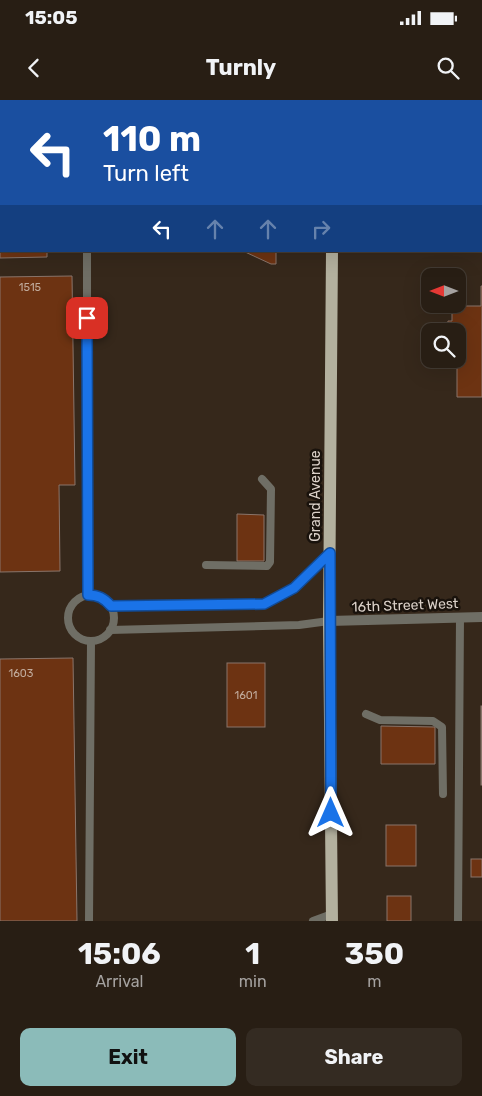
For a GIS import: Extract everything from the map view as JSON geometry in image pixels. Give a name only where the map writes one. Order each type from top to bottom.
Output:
[{"type":"main road","name":"Grand Avenue","points":[[332,252],[329,621],[332,918]]},
{"type":"street","name":"16th Street West","points":[[329,621],[482,617]]},
{"type":"lane","points":[[87,252],[88,595]]},
{"type":"lane","points":[[206,565],[267,566],[270,562],[271,488],[262,478]]},
{"type":"lane","points":[[111,606],[264,604],[294,588],[330,553]]},
{"type":"lane","points":[[88,595],[94,595],[101,597],[111,606],[114,618],[110,630],[99,639],[84,639],[77,636],[72,630],[68,617],[73,604],[77,600],[88,595]]},
{"type":"lane","points":[[458,921],[460,617]]},
{"type":"lane","points":[[110,630],[299,625],[329,621]]},
{"type":"lane","points":[[89,921],[91,640]]},
{"type":"lane","points":[[366,714],[380,720],[433,721],[442,728],[443,794]]},
{"type":"lane","points":[[313,921],[332,918]]},
{"type":"building","points":[[0,252],[47,252],[47,257],[0,258]]},
{"type":"building","points":[[245,252],[276,252],[276,264],[271,264]]},
{"type":"building","points":[[72,276],[75,485],[59,485],[60,571],[0,572],[0,277]]},
{"type":"building","points":[[482,286],[482,397],[457,397],[457,368],[466,368],[466,323],[448,323],[448,321],[452,321],[452,313],[466,313],[466,306],[481,306]]},
{"type":"building","points":[[237,514],[264,515],[264,561],[237,561]]},
{"type":"building","points":[[73,658],[77,921],[0,921],[0,659]]},
{"type":"building","points":[[227,663],[265,663],[265,727],[227,727]]},
{"type":"building","points":[[482,706],[482,785],[481,785]]},
{"type":"building","points":[[381,726],[435,727],[435,764],[381,764]]},
{"type":"building","points":[[386,825],[416,825],[416,866],[386,866]]},
{"type":"building","points":[[471,859],[482,859],[482,877],[471,877]]},
{"type":"building","points":[[387,896],[411,896],[411,921],[387,921]]},
{"type":"route","points":[[87,318],[88,595],[101,597],[111,606],[264,604],[294,588],[330,553],[331,813]]}]
